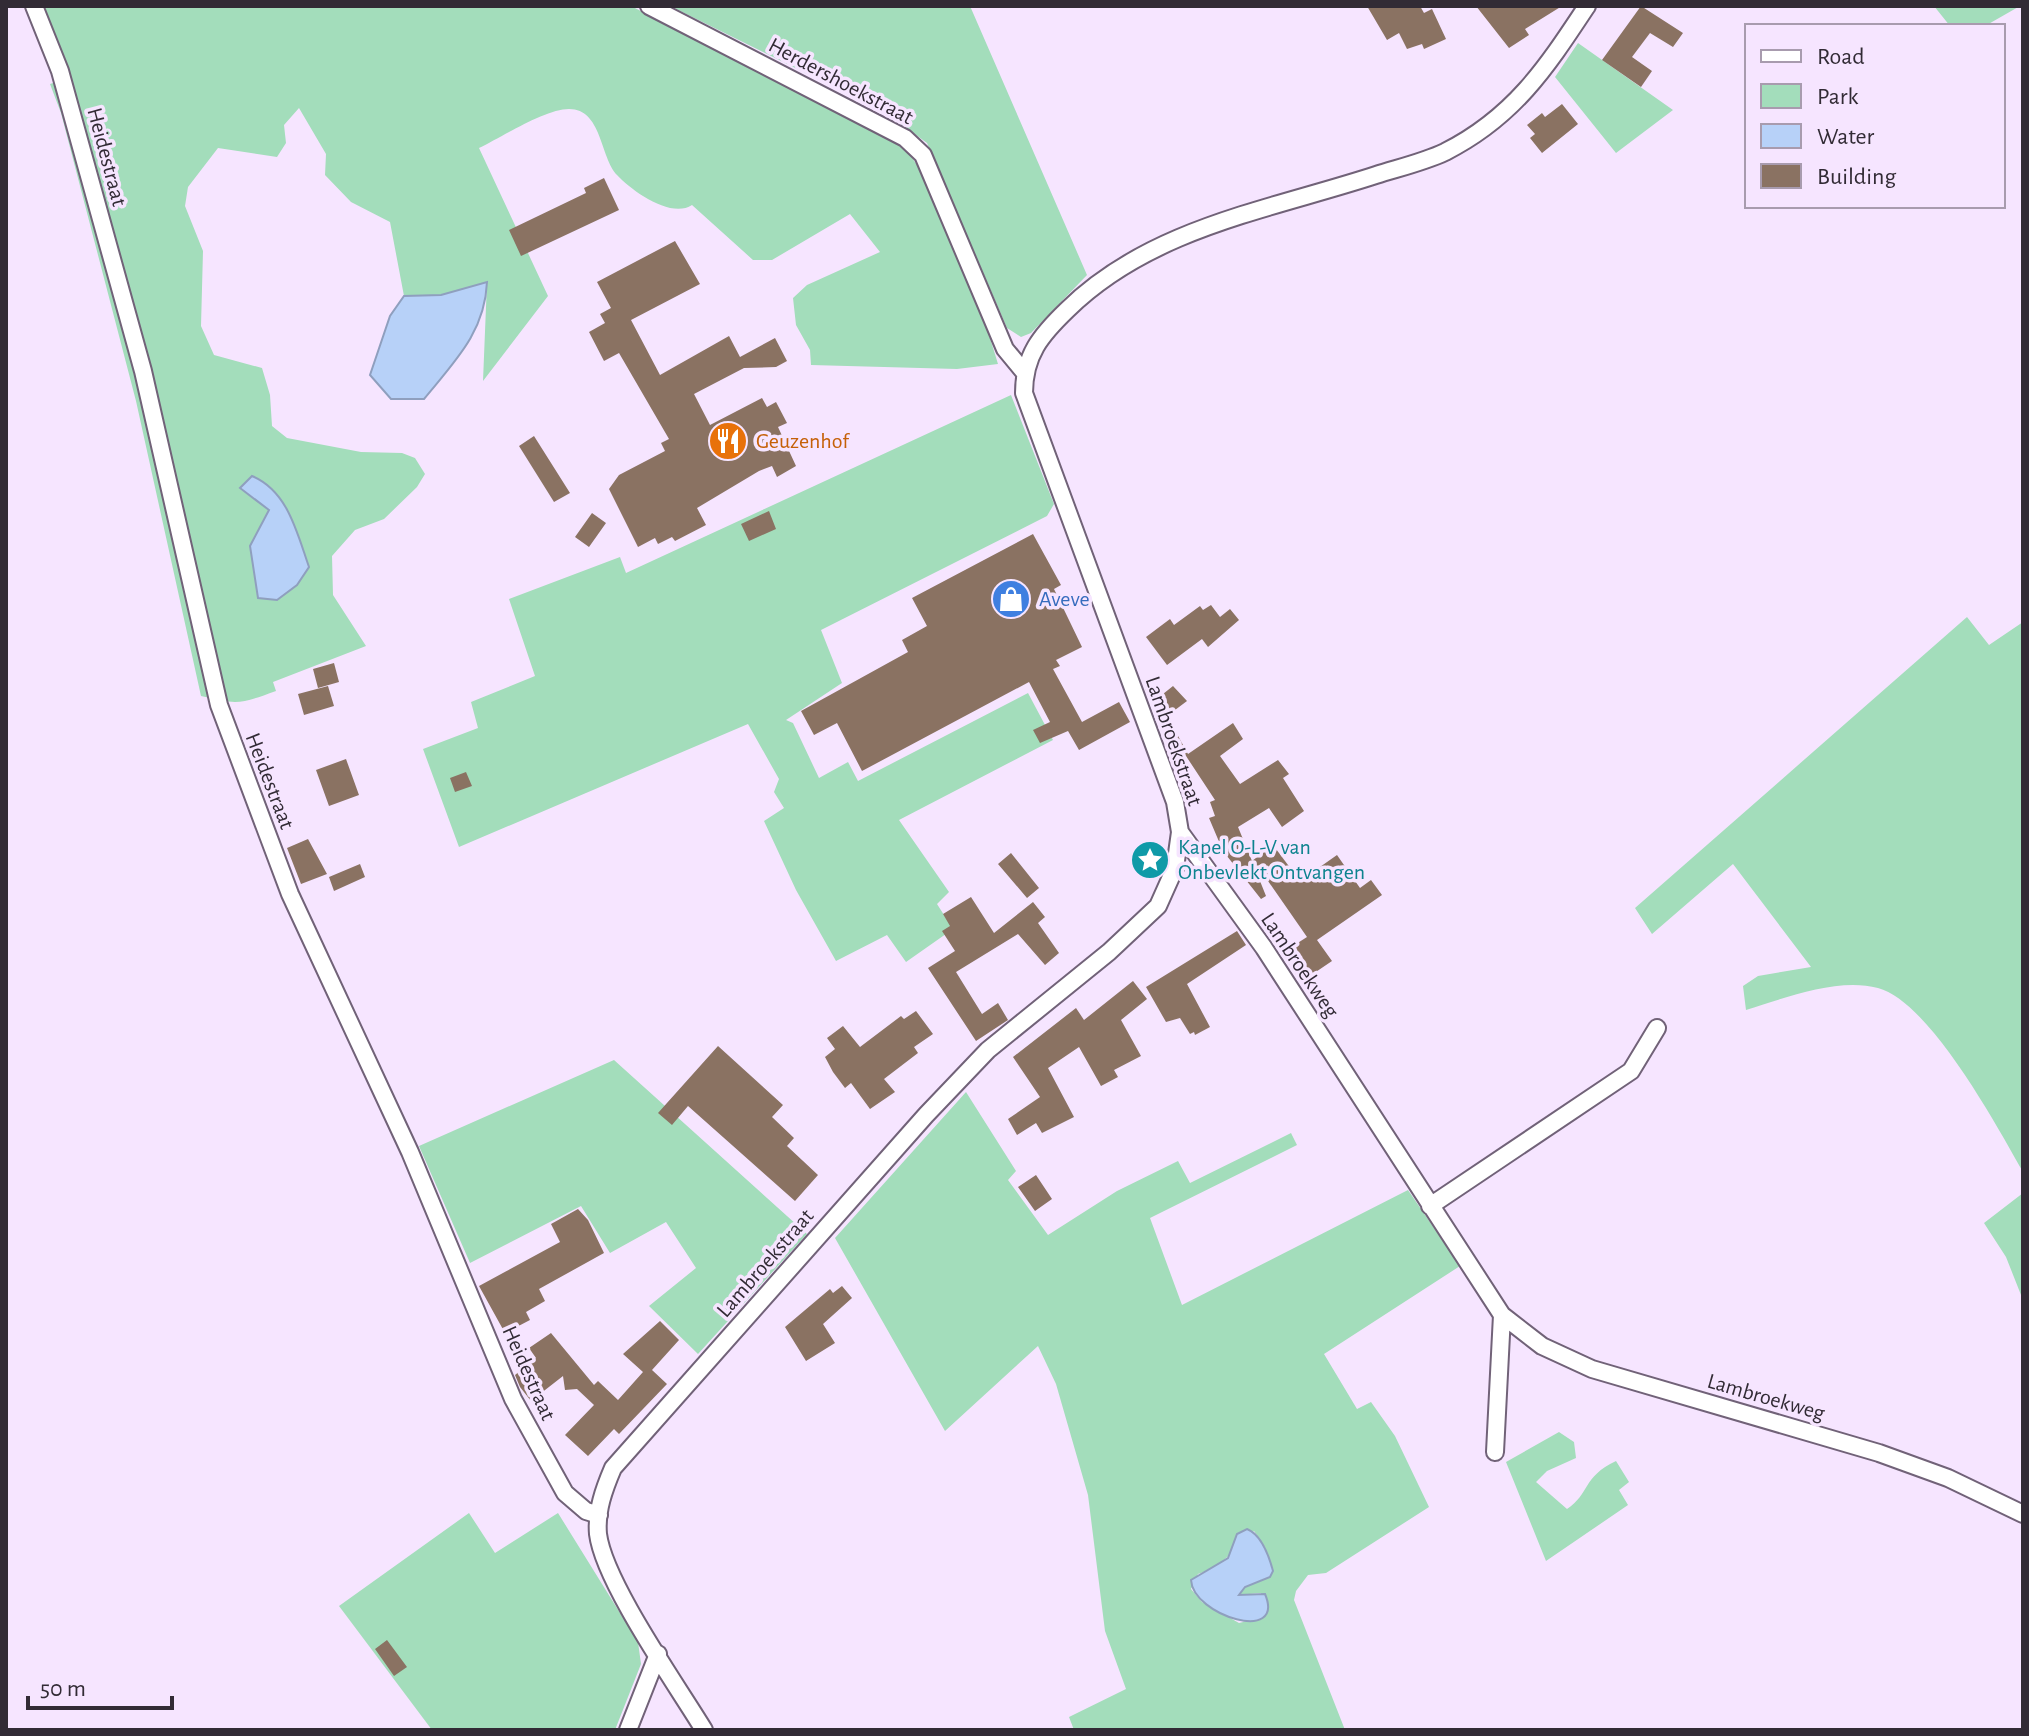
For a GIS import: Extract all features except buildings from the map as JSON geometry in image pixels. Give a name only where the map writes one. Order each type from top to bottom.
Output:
[{"type":"street","name":"Heidestraat","points":[[34,6],[60,71],[143,371],[219,705],[236,755],[290,894],[410,1152],[513,1399],[565,1493],[586,1511],[599,1515]]},
{"type":"street","name":"Herdershoekstraat","points":[[649,6],[905,138],[923,155],[1005,349],[1024,372]]},
{"type":"street","points":[[1024,372],[1037,339],[1088,289],[1149,250],[1213,224],[1443,153],[1494,123],[1537,82],[1587,6]]},
{"type":"street","name":"Lambroekstraat","points":[[704,1730],[606,1567],[598,1535],[599,1515],[602,1493],[613,1468],[926,1115],[988,1050],[1109,952],[1158,906],[1175,868],[1180,832],[1175,802],[1024,393],[1024,372]]},
{"type":"street","name":"Lambroekweg","points":[[1180,832],[1264,948],[1502,1315],[1542,1346],[1592,1369],[1879,1453],[1948,1478],[2023,1514]]},
{"type":"street","points":[[1430,1206],[1631,1071],[1657,1028]]},
{"type":"street","points":[[1495,1452],[1502,1315]]},
{"type":"street","points":[[628,1730],[658,1654]]},
{"type":"green space","points":[[39,6],[631,6],[902,145],[916,163],[944,217],[982,313],[998,364],[957,369],[811,365],[810,350],[796,325],[793,298],[807,285],[880,252],[850,214],[772,260],[753,260],[692,205],[683,208],[663,206],[632,188],[611,167],[599,135],[588,117],[580,111],[569,109],[536,118],[479,148],[548,296],[483,381],[487,282],[441,295],[404,296],[390,222],[351,202],[325,175],[326,154],[299,108],[284,125],[286,143],[277,157],[218,148],[188,187],[185,206],[203,251],[201,326],[214,355],[262,368],[270,395],[272,426],[287,438],[361,452],[402,453],[415,458],[425,474],[417,487],[384,519],[355,530],[332,556],[333,595],[366,646],[273,682],[276,691],[254,699],[231,702],[201,696],[136,401],[61,113],[50,84],[68,78]]},
{"type":"green space","points":[[670,6],[970,6],[1087,275],[1031,333],[1021,337],[1007,328],[927,143],[886,113]]},
{"type":"green space","points":[[1934,6],[2020,6],[1988,24],[1948,24]]},
{"type":"green space","points":[[1578,43],[1673,110],[1616,153],[1555,77]]},
{"type":"green space","points":[[1011,395],[1054,504],[1047,516],[821,630],[842,683],[786,720],[793,723],[819,778],[848,762],[858,781],[1028,693],[1053,740],[899,820],[949,892],[937,904],[953,929],[906,962],[887,935],[836,961],[796,890],[764,821],[784,808],[774,792],[779,779],[748,724],[459,847],[423,749],[478,728],[471,702],[535,676],[509,599],[620,557],[626,573]]},
{"type":"green space","points":[[1967,617],[1989,645],[2023,622],[2023,1172],[1960,1068],[1919,1016],[1898,998],[1878,988],[1846,985],[1812,990],[1746,1010],[1743,986],[1758,976],[1811,967],[1733,864],[1652,934],[1635,908]]},
{"type":"green space","points":[[614,1060],[807,1234],[698,1354],[649,1306],[696,1268],[666,1222],[610,1253],[581,1206],[470,1263],[419,1146]]},
{"type":"green space","points":[[966,1092],[1016,1171],[1008,1180],[1048,1235],[1117,1191],[1178,1161],[1190,1183],[1291,1133],[1297,1145],[1150,1218],[1182,1305],[1408,1190],[1460,1266],[1324,1354],[1357,1409],[1371,1402],[1395,1436],[1429,1507],[1326,1573],[1308,1575],[1296,1591],[1294,1600],[1345,1730],[1074,1730],[1069,1717],[1126,1689],[1105,1631],[1088,1495],[1056,1384],[1038,1346],[945,1431],[835,1238]],"holes":[[[1254,1531],[1265,1547],[1270,1577],[1245,1587],[1238,1595],[1261,1593],[1264,1617],[1239,1623],[1202,1602],[1191,1589],[1198,1574],[1222,1562]]]},
{"type":"green space","points":[[2023,1193],[2023,1300],[2006,1257],[1984,1223]]},
{"type":"green space","points":[[1559,1432],[1574,1442],[1576,1458],[1547,1471],[1536,1482],[1567,1509],[1597,1473],[1616,1461],[1629,1482],[1619,1490],[1628,1505],[1546,1561],[1506,1462]]},
{"type":"green space","points":[[469,1513],[495,1553],[558,1513],[638,1642],[641,1664],[615,1730],[432,1730],[339,1606]]},
{"type":"water","points":[[487,282],[481,316],[447,372],[424,399],[391,399],[370,375],[390,316],[404,296],[441,295]]},
{"type":"water","points":[[252,476],[283,502],[309,567],[297,585],[277,600],[258,598],[250,546],[269,510],[240,488]]},
{"type":"water","points":[[1247,1529],[1261,1541],[1273,1571],[1270,1577],[1245,1587],[1239,1595],[1265,1594],[1268,1609],[1263,1618],[1251,1621],[1221,1613],[1206,1604],[1196,1593],[1191,1580],[1228,1558],[1237,1534]]},
{"type":"place","name":"Geuzenhof","points":[[728,441]]},
{"type":"place","name":"Aveve","points":[[1011,599]]},
{"type":"place","name":"Kapel O-L-V van Onbevlekt Ontvangen","points":[[1150,860]]}]
